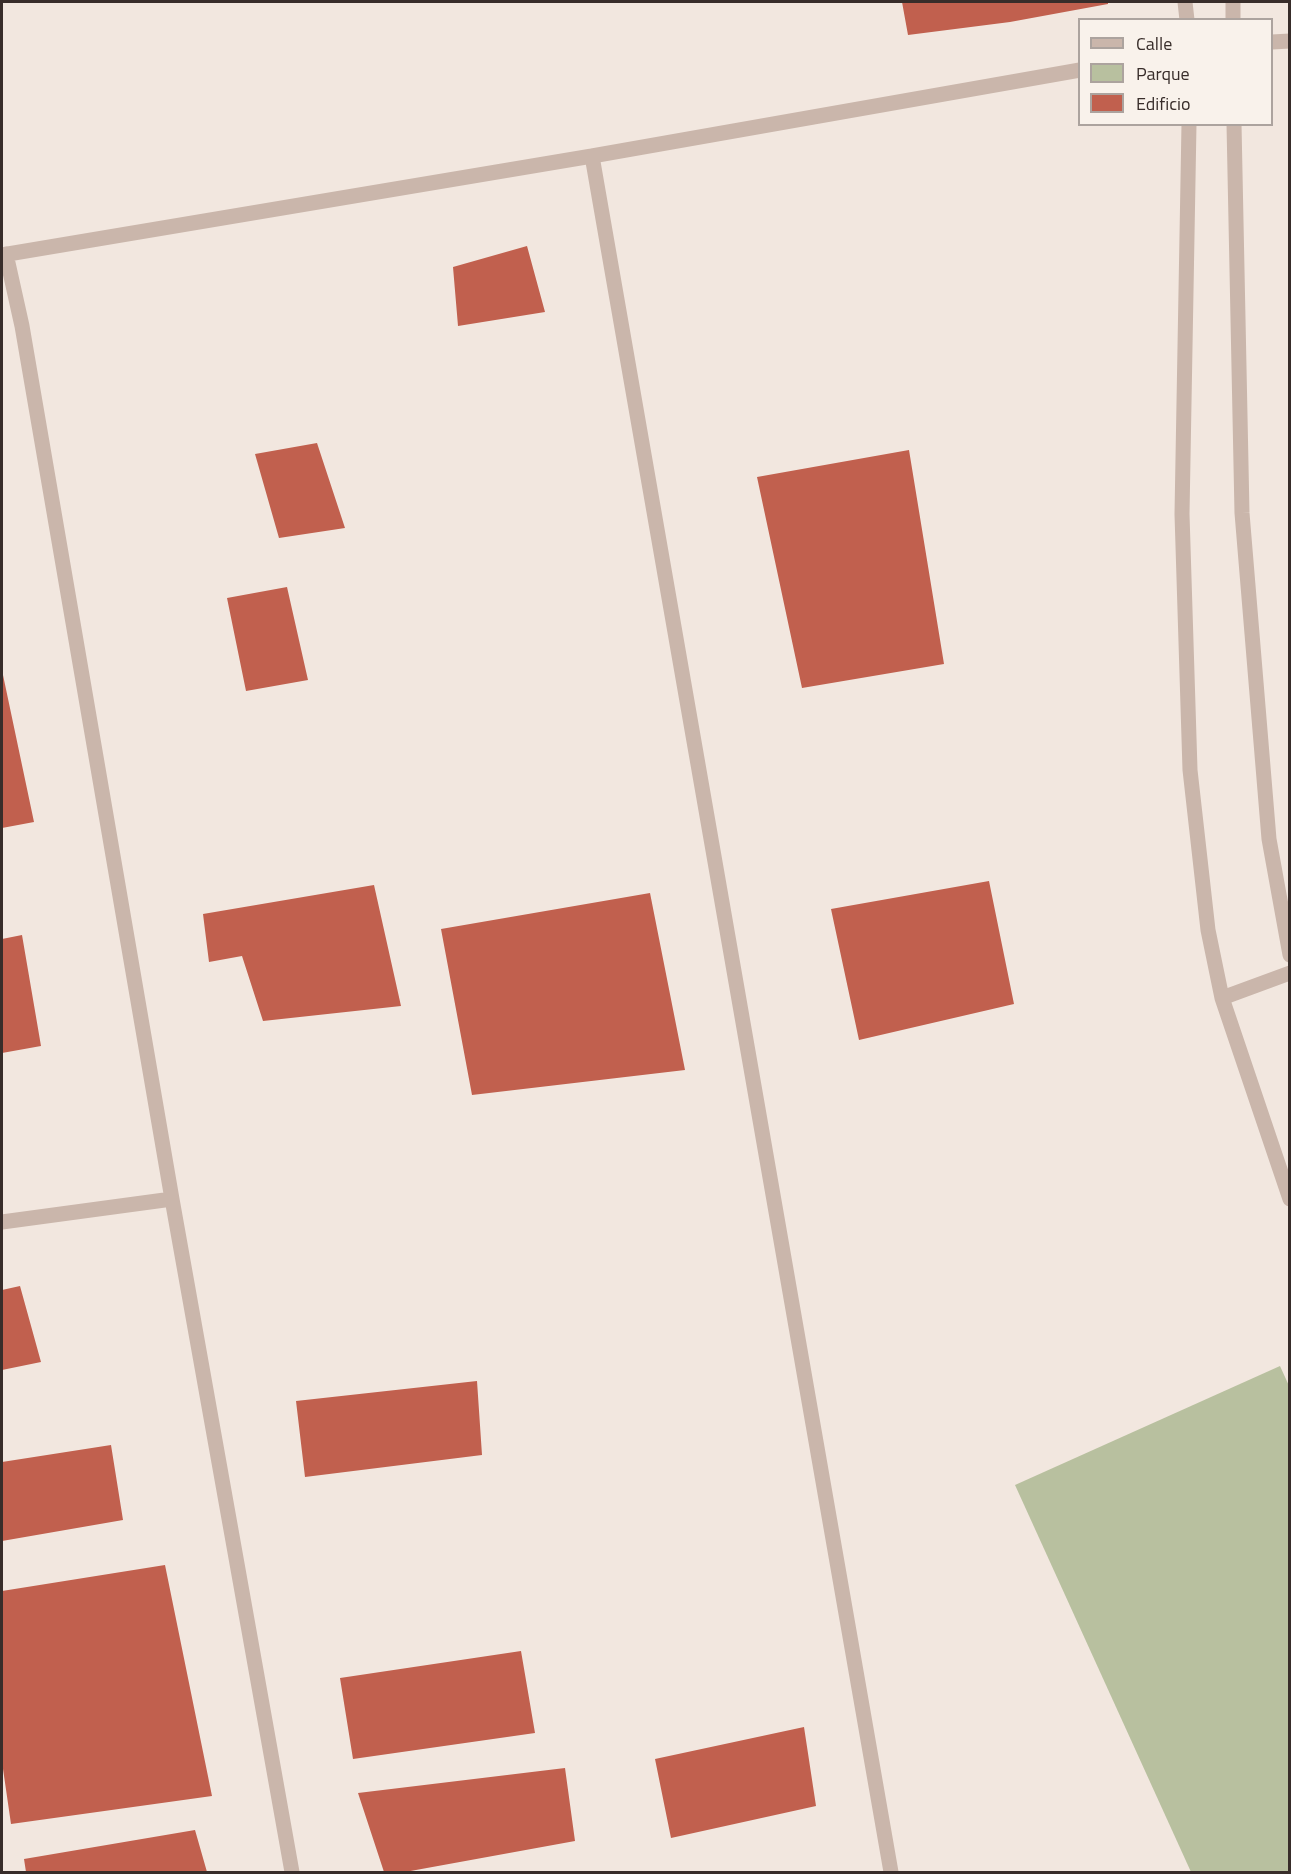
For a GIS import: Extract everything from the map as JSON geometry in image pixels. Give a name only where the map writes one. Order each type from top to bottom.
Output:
[{"type":"street","points":[[1185,2],[1187,18]]},
{"type":"street","points":[[1233,2],[1233,18]]},
{"type":"street","points":[[1273,42],[1290,41]]},
{"type":"street","points":[[292,1872],[172,1199],[24,337],[4,255],[592,156],[1078,70]]},
{"type":"street","points":[[1189,126],[1182,514],[1190,770],[1208,930],[1222,998],[1290,1199]]},
{"type":"street","points":[[1234,126],[1242,513],[1269,839],[1290,955]]},
{"type":"street","points":[[592,156],[891,1872]]},
{"type":"street","points":[[1222,998],[1290,974]]},
{"type":"street","points":[[2,1221],[172,1199]]},
{"type":"green space","points":[[1280,1366],[1290,1388],[1289,1872],[1191,1872],[1015,1485]]},
{"type":"building","points":[[902,2],[1108,2],[1108,4],[1010,22],[908,35]]},
{"type":"building","points":[[527,246],[545,312],[458,326],[453,267]]},
{"type":"building","points":[[317,443],[345,528],[279,538],[255,454]]},
{"type":"building","points":[[909,450],[944,664],[802,688],[757,477]]},
{"type":"building","points":[[287,587],[308,680],[246,691],[227,598]]},
{"type":"building","points":[[2,676],[34,822],[2,828]]},
{"type":"building","points":[[989,881],[1014,1004],[859,1040],[831,909]]},
{"type":"building","points":[[374,885],[401,1006],[263,1021],[242,956],[209,962],[203,914]]},
{"type":"building","points":[[650,893],[685,1070],[472,1095],[441,929]]},
{"type":"building","points":[[22,935],[41,1046],[2,1053],[2,939]]},
{"type":"building","points":[[20,1286],[41,1362],[2,1370],[2,1290]]},
{"type":"building","points":[[477,1381],[482,1455],[305,1477],[296,1401]]},
{"type":"building","points":[[111,1445],[123,1520],[2,1541],[2,1462]]},
{"type":"building","points":[[165,1565],[212,1796],[11,1824],[2,1762],[2,1591]]},
{"type":"building","points":[[521,1651],[535,1733],[353,1759],[340,1678]]},
{"type":"building","points":[[804,1727],[816,1806],[671,1838],[655,1759]]},
{"type":"building","points":[[565,1768],[575,1841],[405,1872],[384,1872],[358,1793]]},
{"type":"building","points":[[195,1830],[207,1872],[26,1872],[24,1859]]}]
